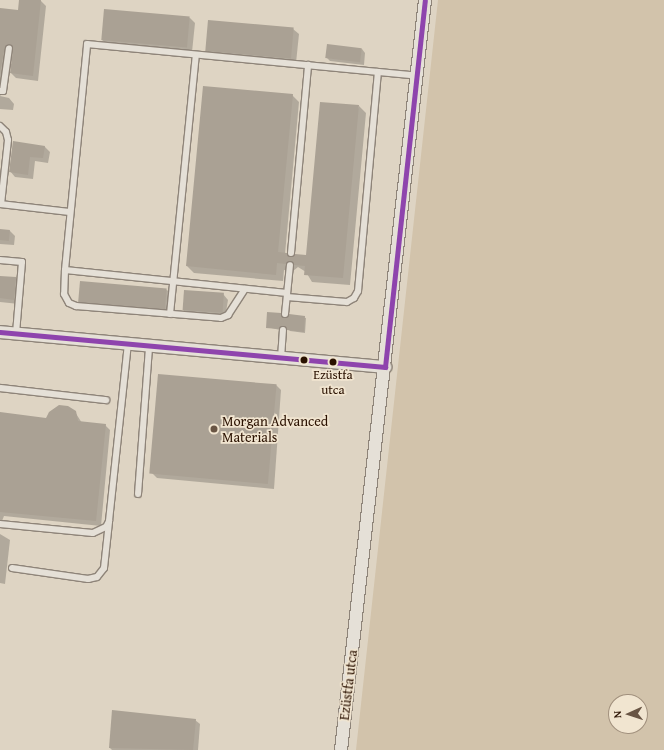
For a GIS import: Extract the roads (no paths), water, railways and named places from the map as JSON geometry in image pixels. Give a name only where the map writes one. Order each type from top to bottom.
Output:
[{"type":"street","name":"Ezüstfa utca","points":[[341,750],[425,0]]},
{"type":"street","points":[[0,332],[385,367]]},
{"type":"lane","points":[[246,289],[224,317],[76,306],[69,303],[64,294],[65,270],[87,44],[417,76]]},
{"type":"lane","points":[[0,91],[3,91],[9,48]]},
{"type":"lane","points":[[170,314],[196,55]]},
{"type":"lane","points":[[291,253],[308,65]]},
{"type":"lane","points":[[65,270],[246,289],[347,302],[354,298],[358,291],[378,72]]},
{"type":"lane","points":[[0,126],[6,132],[8,140],[0,204],[70,212]]},
{"type":"lane","points":[[0,260],[22,262],[16,334]]},
{"type":"lane","points":[[285,314],[290,265]]},
{"type":"lane","points":[[281,358],[283,330]]},
{"type":"lane","points":[[12,568],[88,578],[97,577],[104,568],[128,344]]},
{"type":"lane","points":[[138,494],[149,346]]},
{"type":"lane","points":[[0,388],[106,400]]},
{"type":"lane","points":[[0,524],[93,533],[102,530],[109,521]]},
{"type":"place","name":"Ezüstfa utca","points":[[333,362]]},
{"type":"place","name":"Morgan Advanced Materials","points":[[214,429]]}]
